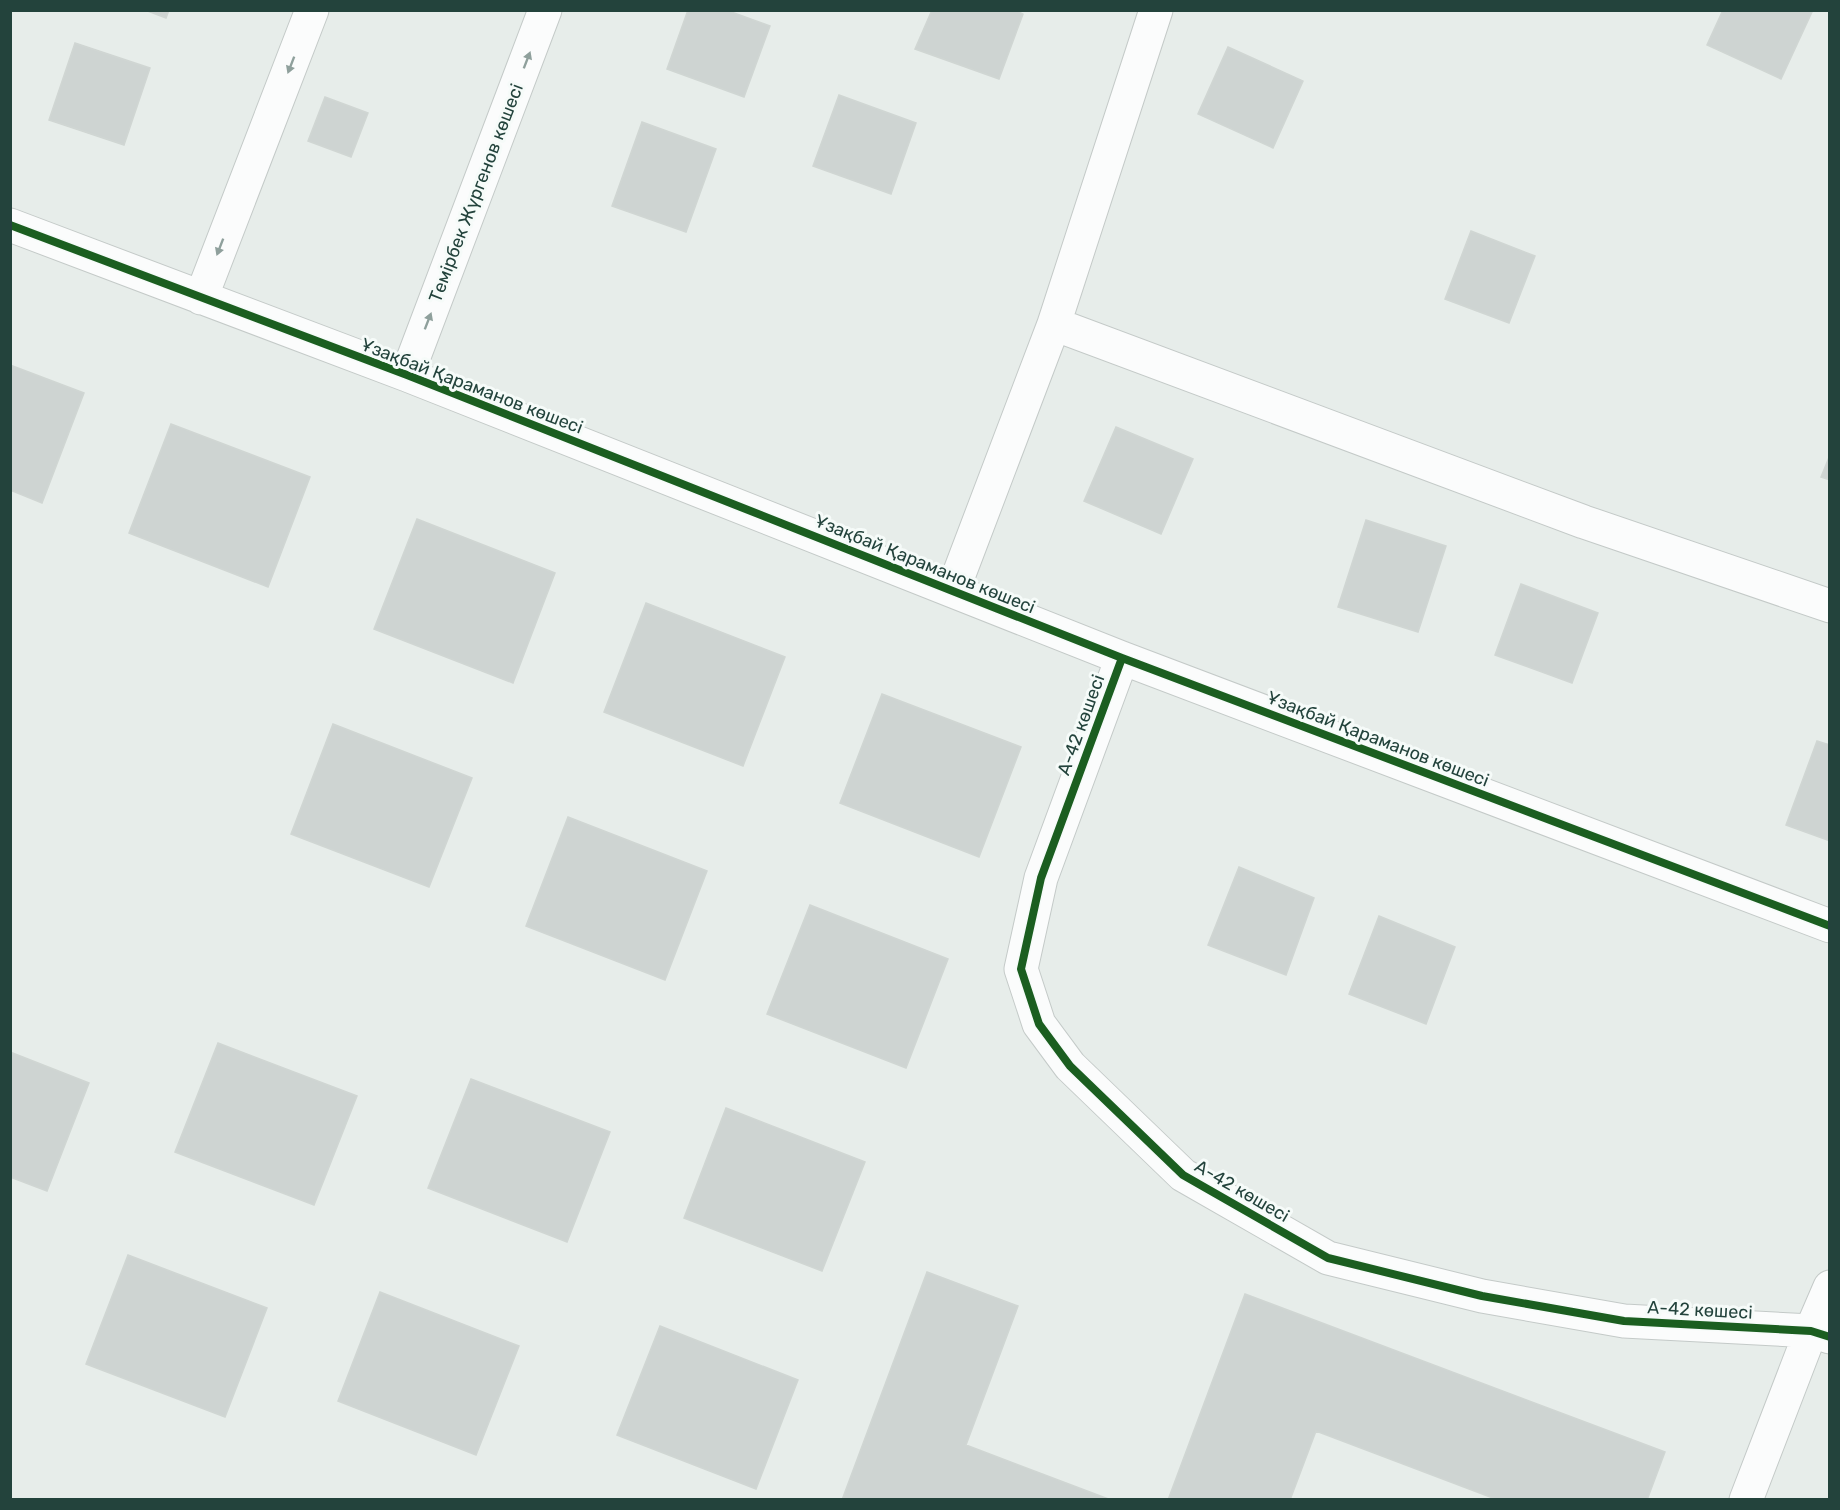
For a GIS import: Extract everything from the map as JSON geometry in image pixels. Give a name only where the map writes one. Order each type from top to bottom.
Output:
[{"type":"street","points":[[201,298],[312,10]]},
{"type":"street","name":"Темірбек Жүргенов көшесі","points":[[407,375],[545,10]]},
{"type":"street","points":[[952,590],[1054,324],[1156,10]]},
{"type":"street","name":"Ұзақбай Қараманов көшесі","points":[[10,225],[407,375],[1122,658],[1830,926]]},
{"type":"street","points":[[1054,324],[1584,522],[1830,606]]},
{"type":"street","name":"А-42 көшесі","points":[[1122,658],[1041,878],[1021,969],[1039,1024],[1070,1066],[1184,1175],[1328,1258],[1482,1296],[1624,1322],[1820,1334]]},
{"type":"street","points":[[1746,1500],[1820,1334],[1830,1287]]},
{"type":"building","points":[[145,10],[169,10],[166,18]]},
{"type":"building","points":[[688,10],[726,10],[770,26],[744,97],[667,69]]},
{"type":"building","points":[[932,10],[1015,10],[1023,14],[999,79],[915,49]]},
{"type":"building","points":[[1723,10],[1807,10],[1812,12],[1781,79],[1707,45]]},
{"type":"building","points":[[75,43],[150,68],[124,145],[49,120]]},
{"type":"building","points":[[1228,47],[1303,81],[1273,148],[1198,114]]},
{"type":"building","points":[[839,95],[916,123],[891,194],[813,166]]},
{"type":"building","points":[[325,97],[368,113],[351,157],[308,141]]},
{"type":"building","points":[[642,122],[716,149],[686,232],[612,206]]},
{"type":"building","points":[[1471,231],[1535,256],[1509,323],[1445,299]]},
{"type":"building","points":[[10,365],[84,393],[42,503],[10,490]]},
{"type":"building","points":[[171,424],[310,477],[268,587],[129,533]]},
{"type":"building","points":[[1116,427],[1193,459],[1161,534],[1084,501]]},
{"type":"building","points":[[1830,455],[1830,480],[1821,477]]},
{"type":"building","points":[[417,519],[555,573],[513,683],[374,629]]},
{"type":"building","points":[[1366,520],[1446,546],[1418,632],[1338,607]]},
{"type":"building","points":[[1521,584],[1598,613],[1572,683],[1495,655]]},
{"type":"building","points":[[646,603],[785,657],[743,766],[604,712]]},
{"type":"building","points":[[882,694],[1021,747],[979,857],[840,803]]},
{"type":"building","points":[[333,724],[472,778],[429,887],[291,834]]},
{"type":"building","points":[[1817,741],[1830,745],[1830,841],[1786,825]]},
{"type":"building","points":[[568,817],[707,871],[665,980],[526,926]]},
{"type":"building","points":[[1239,867],[1314,898],[1286,975],[1208,945]]},
{"type":"building","points":[[810,905],[948,959],[906,1068],[767,1014]]},
{"type":"building","points":[[1379,916],[1455,947],[1426,1024],[1349,994]]},
{"type":"building","points":[[218,1043],[357,1096],[314,1205],[175,1152]]},
{"type":"building","points":[[10,1052],[89,1083],[47,1191],[10,1177]]},
{"type":"building","points":[[471,1079],[610,1132],[567,1242],[428,1188]]},
{"type":"building","points":[[726,1108],[865,1162],[822,1271],[684,1218]]},
{"type":"building","points":[[128,1255],[267,1308],[225,1417],[86,1364]]},
{"type":"building","points":[[927,1272],[1018,1306],[966,1445],[1111,1500],[842,1500]]},
{"type":"building","points":[[380,1292],[519,1346],[476,1455],[338,1401]]},
{"type":"building","points":[[1245,1294],[1665,1452],[1647,1500],[1498,1500],[1316,1431],[1290,1500],[1168,1500]]},
{"type":"building","points":[[660,1326],[798,1380],[756,1489],[617,1435]]},
{"type":"cycle path","points":[[10,225],[407,375],[1122,658],[1830,926]]},
{"type":"cycle path","points":[[1122,658],[1041,878],[1021,969],[1039,1024],[1070,1066],[1183,1175],[1328,1258],[1482,1296],[1624,1321],[1811,1331],[1830,1337]]}]
